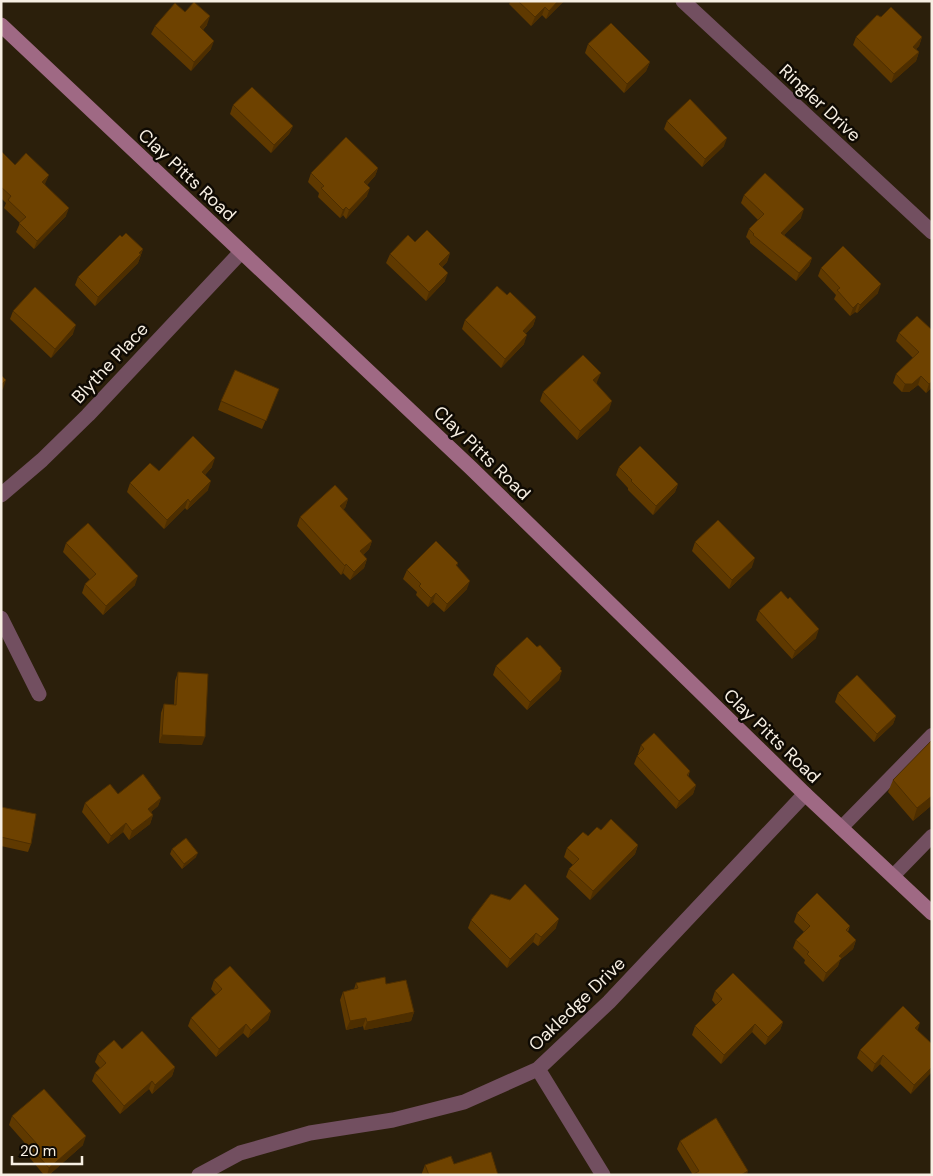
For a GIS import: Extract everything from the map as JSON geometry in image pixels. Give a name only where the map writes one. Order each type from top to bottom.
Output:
[{"type":"street","name":"Ringler Drive","points":[[683,1],[932,232]]},
{"type":"street","name":"Clay Pitts Road","points":[[1,25],[471,468],[805,794],[932,913]]},
{"type":"street","name":"Blythe Place","points":[[1,495],[42,460],[88,415],[241,252]]},
{"type":"street","points":[[1,618],[39,694]]},
{"type":"street","name":"Oakledge Drive","points":[[199,1175],[240,1153],[310,1133],[393,1120],[464,1102],[538,1069],[609,1002],[805,794]]},
{"type":"street","points":[[538,1069],[603,1175]]},
{"type":"lane","points":[[841,828],[932,735]]},
{"type":"lane","points":[[893,876],[932,836]]},
{"type":"building","points":[[518,1],[558,1],[549,11],[545,7],[535,17]]},
{"type":"building","points":[[194,2],[210,16],[200,27],[214,41],[194,62],[155,26],[175,3],[185,12]]},
{"type":"building","points":[[891,7],[922,37],[913,47],[919,52],[894,74],[856,37],[877,15],[881,17]]},
{"type":"building","points":[[611,23],[650,62],[627,84],[588,44]]},
{"type":"building","points":[[252,87],[293,126],[274,145],[233,105]]},
{"type":"building","points":[[690,99],[727,138],[705,159],[667,121]]},
{"type":"building","points":[[346,137],[378,168],[364,182],[370,188],[349,210],[346,207],[343,210],[321,188],[324,186],[311,173]]},
{"type":"building","points":[[1,151],[15,165],[26,153],[49,175],[42,182],[69,208],[37,241],[19,223],[26,217],[8,200],[11,196],[1,187]]},
{"type":"building","points":[[765,173],[804,209],[781,233],[812,258],[799,273],[753,235],[749,229],[764,214],[744,195]]},
{"type":"building","points":[[427,230],[450,253],[439,264],[448,273],[429,292],[390,254],[408,235],[415,242]]},
{"type":"building","points":[[126,233],[143,249],[139,253],[141,254],[98,297],[78,277],[120,235],[122,237]]},
{"type":"building","points":[[843,246],[881,284],[860,305],[858,303],[853,308],[837,290],[840,288],[821,268]]},
{"type":"building","points":[[497,286],[507,295],[510,292],[536,317],[523,331],[527,335],[505,359],[465,320]]},
{"type":"building","points":[[35,287],[76,325],[55,349],[13,311]]},
{"type":"building","points":[[917,316],[932,330],[932,382],[929,384],[921,376],[912,384],[905,384],[896,374],[919,352],[899,333]]},
{"type":"building","points":[[583,355],[601,373],[593,380],[612,401],[580,431],[543,392]]},
{"type":"building","points":[[235,370],[279,389],[266,421],[221,401]]},
{"type":"building","points":[[1,375],[6,380],[1,385]]},
{"type":"building","points":[[193,436],[215,458],[202,472],[211,481],[190,502],[188,499],[167,520],[130,483],[150,463],[159,471]]},
{"type":"building","points":[[640,446],[678,484],[656,506],[619,467]]},
{"type":"building","points":[[335,485],[348,499],[340,506],[372,541],[360,551],[367,559],[354,572],[346,564],[345,566],[300,517]]},
{"type":"building","points":[[718,520],[755,558],[732,580],[695,542]]},
{"type":"building","points":[[88,523],[138,576],[106,606],[85,584],[96,574],[66,543]]},
{"type":"building","points":[[436,541],[458,563],[456,565],[470,581],[447,604],[436,593],[431,598],[419,586],[421,584],[407,570]]},
{"type":"building","points":[[781,591],[788,599],[790,597],[819,629],[795,651],[759,611]]},
{"type":"building","points":[[527,637],[537,647],[540,645],[562,671],[530,702],[496,666]]},
{"type":"building","points":[[178,672],[208,674],[205,737],[162,735],[164,704],[176,705]]},
{"type":"building","points":[[857,675],[896,716],[877,734],[838,693]]},
{"type":"building","points":[[654,733],[690,771],[687,775],[696,785],[679,801],[637,756],[644,749],[641,745]]},
{"type":"building","points":[[932,740],[932,796],[917,808],[893,780]]},
{"type":"building","points":[[143,774],[161,798],[148,809],[153,815],[132,831],[126,823],[111,836],[85,803],[110,784],[118,794]]},
{"type":"building","points":[[1,807],[36,814],[31,844],[1,837]]},
{"type":"building","points":[[611,819],[638,845],[593,891],[569,869],[579,859],[567,848],[583,832],[588,836],[597,827],[601,830]]},
{"type":"building","points":[[186,838],[198,853],[184,864],[172,849]]},
{"type":"building","points":[[525,884],[559,919],[541,937],[536,933],[510,959],[471,920],[491,894],[510,900]]},
{"type":"building","points":[[817,893],[850,926],[846,930],[856,940],[839,956],[842,958],[826,973],[807,954],[809,952],[796,940],[810,926],[797,913]]},
{"type":"building","points":[[230,966],[271,1011],[251,1030],[246,1024],[219,1049],[191,1018],[222,989],[214,980]]},
{"type":"building","points":[[733,973],[783,1022],[768,1037],[755,1024],[724,1055],[695,1026],[722,999],[715,991]]},
{"type":"building","points":[[385,977],[386,984],[406,980],[414,1012],[367,1022],[366,1018],[350,1021],[343,992],[358,988],[356,983]]},
{"type":"building","points":[[903,1006],[920,1023],[915,1028],[932,1044],[932,1067],[914,1085],[883,1055],[875,1064],[860,1050]]},
{"type":"building","points":[[142,1031],[175,1067],[155,1085],[152,1081],[124,1106],[95,1073],[106,1063],[98,1054],[114,1040],[122,1049]]},
{"type":"building","points":[[44,1089],[86,1136],[49,1168],[32,1149],[37,1144],[12,1116]]},
{"type":"building","points":[[716,1118],[748,1171],[741,1175],[694,1174],[699,1171],[680,1141]]},
{"type":"building","points":[[491,1152],[498,1175],[429,1175],[425,1165],[451,1156],[454,1164]]}]
